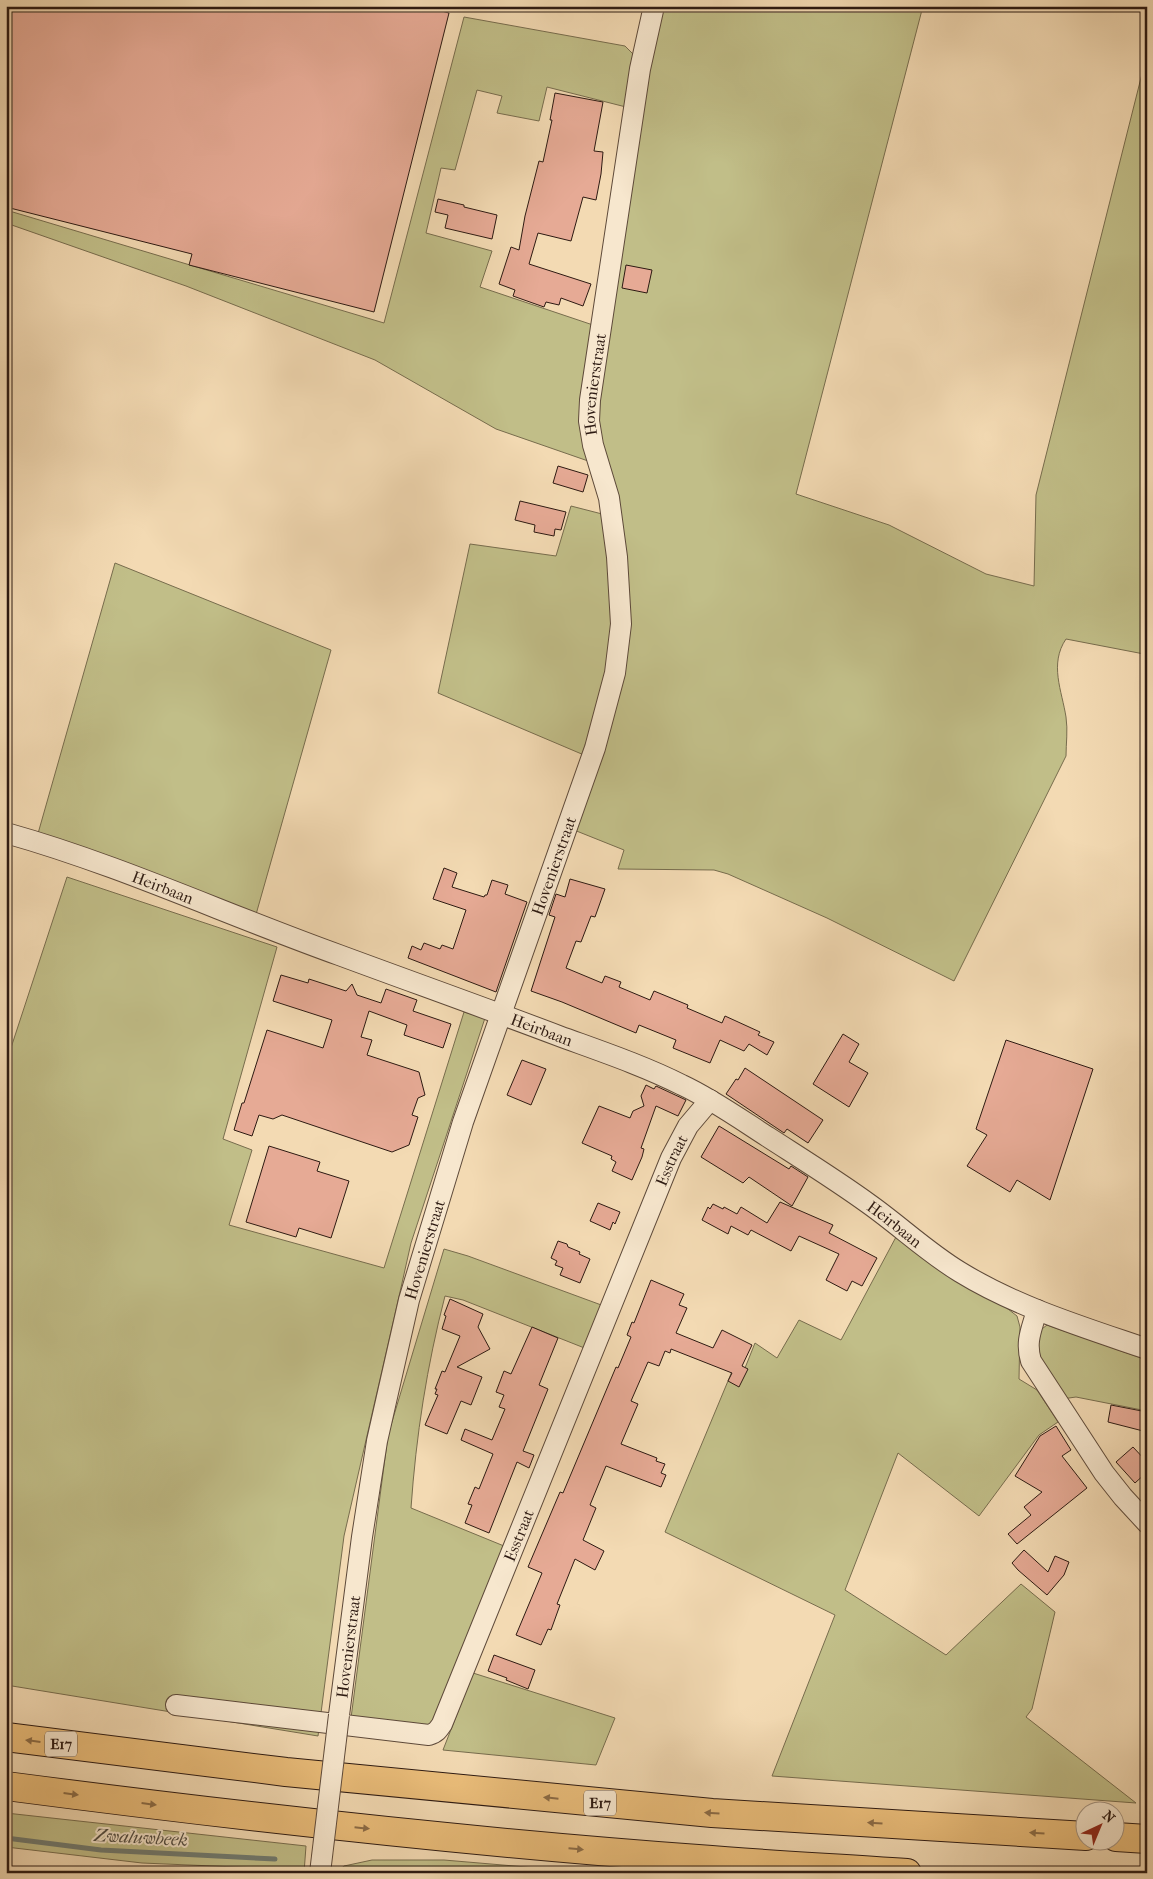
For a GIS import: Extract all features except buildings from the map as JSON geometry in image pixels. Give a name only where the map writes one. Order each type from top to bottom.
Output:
[{"type":"highway","name":"E17","points":[[6,1737],[286,1772],[702,1812],[1076,1835]]},
{"type":"highway","points":[[6,1786],[271,1818],[527,1845],[698,1860],[907,1873]]},
{"type":"highway","points":[[1126,1838],[1147,1839]]},
{"type":"street","name":"Hovenierstraat","points":[[320,1873],[362,1536],[376,1450],[409,1300],[462,1122],[595,748],[615,673],[621,624],[617,557],[609,498],[592,445],[589,414],[640,69],[654,6]]},
{"type":"street","name":"Heirbaan","points":[[6,833],[43,843],[161,885],[233,916],[501,1014],[638,1066],[682,1085],[710,1100],[825,1172],[872,1206],[917,1243],[960,1273],[1016,1302],[1147,1349]]},
{"type":"street","name":"Esstraat","points":[[176,1705],[429,1735],[438,1730],[670,1158],[688,1126],[710,1100]]},
{"type":"street","points":[[1037,1310],[1029,1339],[1028,1350],[1031,1361],[1104,1473],[1147,1523]]},
{"type":"shaded area","points":[[662,6],[923,6],[796,494],[889,525],[986,574],[1034,586],[1036,495],[1147,54],[1147,627],[1144,654],[1066,639],[1061,648],[1057,668],[1067,722],[1066,756],[954,981],[827,918],[728,874],[714,870],[618,869],[624,850],[574,830],[626,654],[598,432],[597,401],[647,74]]},
{"type":"shaded area","points":[[464,17],[625,46],[633,54],[626,107],[547,87],[539,121],[497,113],[502,96],[477,90],[455,170],[441,168],[426,233],[492,251],[480,287],[593,325],[591,462],[496,429],[375,360],[186,286],[6,223],[6,210],[384,323]]},
{"type":"shaded area","points":[[571,506],[606,515],[614,624],[610,654],[584,755],[438,693],[470,544],[556,556]]},
{"type":"shaded area","points":[[115,563],[331,650],[255,918],[37,837]]},
{"type":"shaded area","points":[[67,877],[277,947],[223,1139],[252,1150],[229,1225],[384,1268],[464,1012],[485,1018],[411,1243],[344,1536],[318,1736],[6,1685],[6,1063]]},
{"type":"shaded area","points":[[896,1237],[1017,1316],[1020,1327],[1019,1379],[1037,1390],[1058,1422],[1039,1435],[979,1516],[898,1453],[845,1590],[946,1655],[1021,1584],[1055,1612],[1032,1709],[1026,1717],[1136,1803],[772,1776],[835,1615],[665,1532],[733,1369],[743,1373],[755,1343],[777,1358],[799,1320],[841,1340]]},
{"type":"shaded area","points":[[444,1249],[604,1306],[587,1349],[463,1300],[445,1296],[423,1401],[411,1508],[504,1546],[438,1726],[351,1718],[388,1435]]},
{"type":"shaded area","points":[[1047,1325],[1147,1360],[1147,1411],[1076,1397],[1062,1399],[1037,1361],[1038,1332]]},
{"type":"shaded area","points":[[473,1673],[615,1718],[596,1765],[443,1750]]},
{"type":"shaded area","points":[[6,1813],[306,1846],[304,1873],[260,1873],[260,1868],[142,1863],[6,1847]]},
{"type":"shaded area","points":[[372,1860],[444,1860],[596,1873],[336,1873],[344,1866]]},
{"type":"waterway","name":"Zwaluwbeek","points":[[6,1838],[101,1850],[275,1859]]},
{"type":"waterway","name":"Zwaluwbeek","points":[[375,1870],[394,1873]]}]
